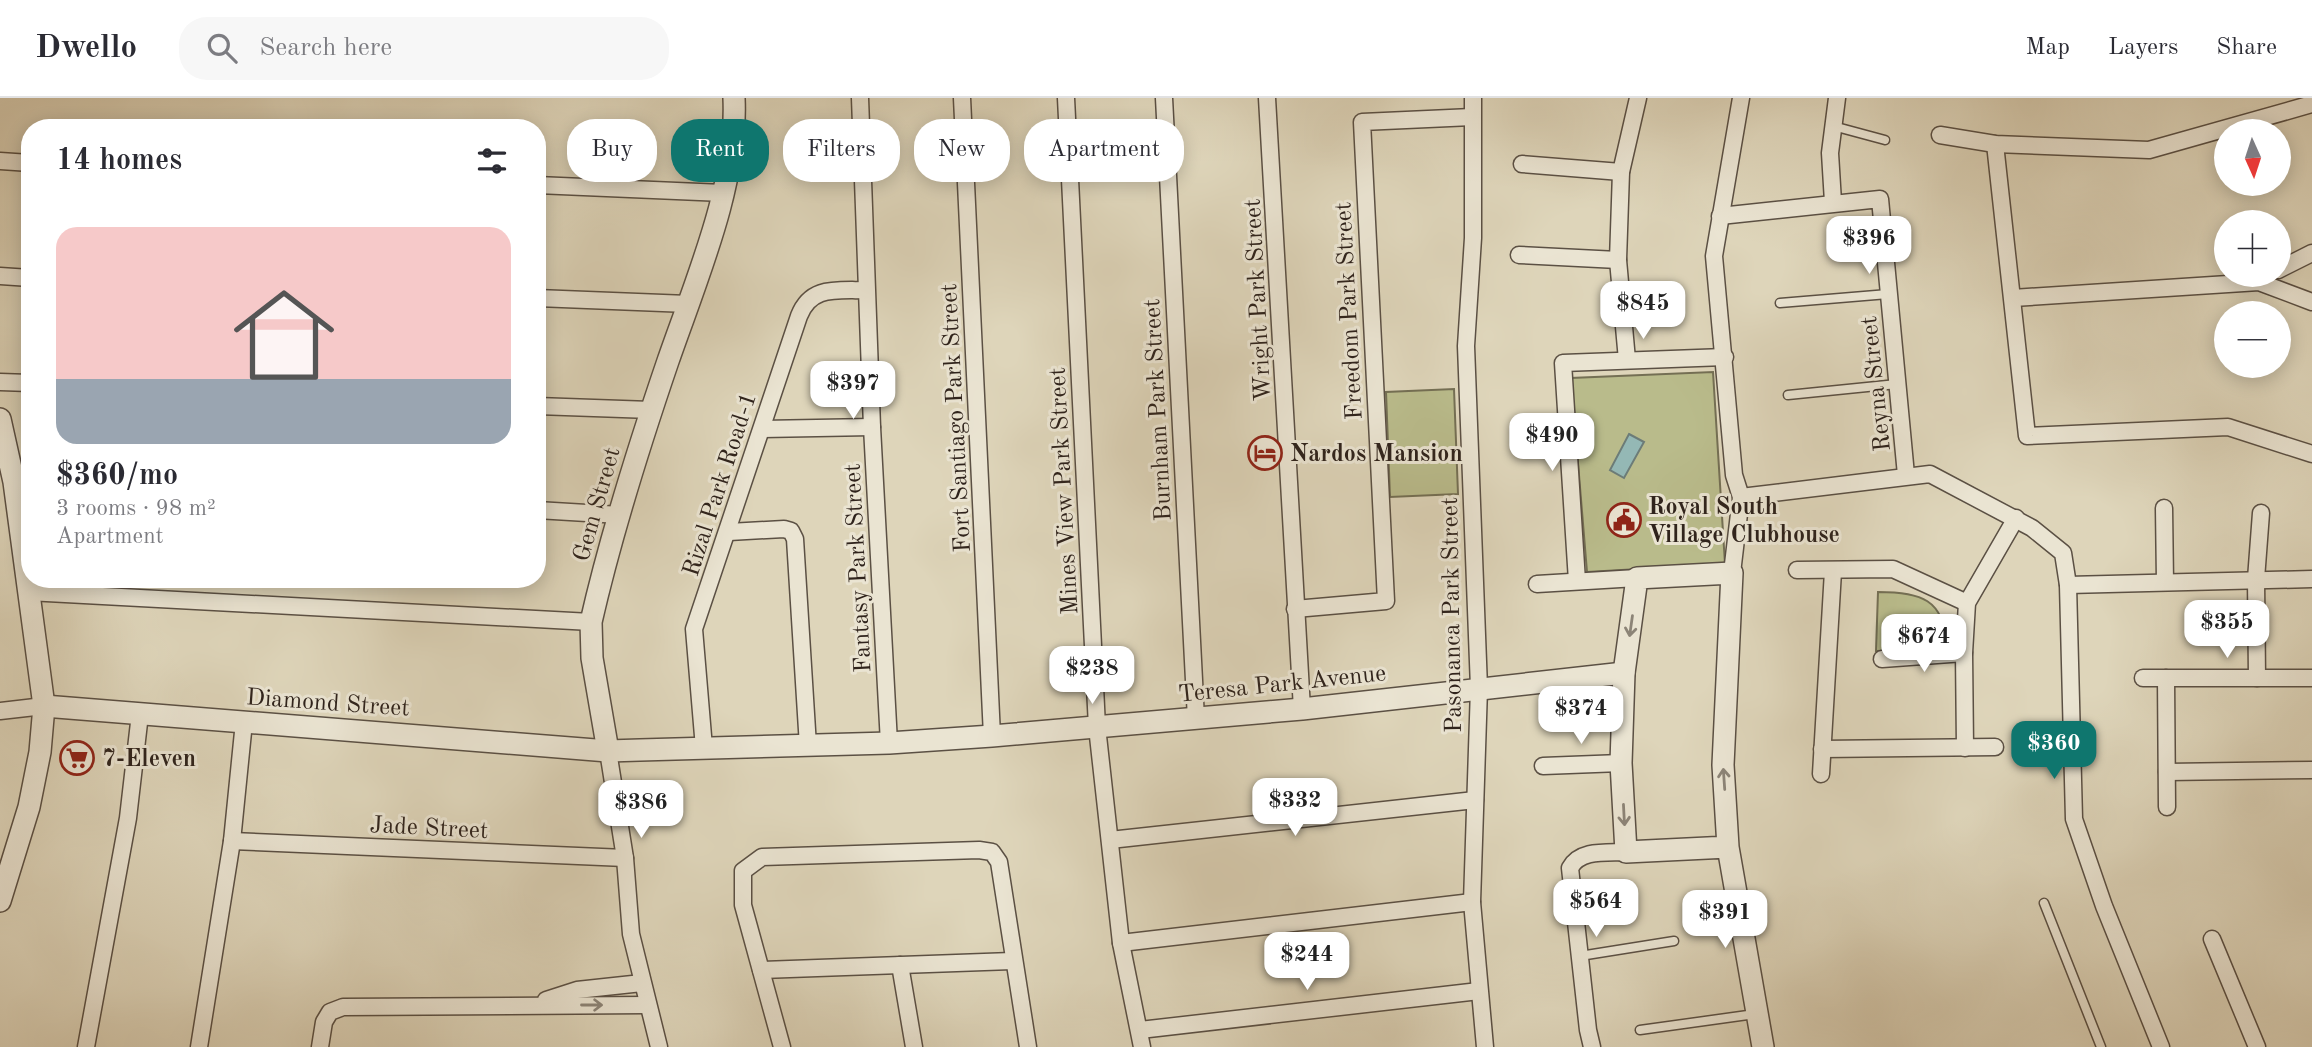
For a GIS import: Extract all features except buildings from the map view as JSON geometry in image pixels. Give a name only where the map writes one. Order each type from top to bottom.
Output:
[{"type":"street","name":"Gem Street","points":[[659,1047],[631,934],[625,858],[592,658],[591,622],[651,410],[723,193],[732,150],[734,98]]},
{"type":"street","name":"Fantasy Park Street","points":[[860,98],[872,427],[889,743]]},
{"type":"street","name":"Fort Santiago Park Street","points":[[962,98],[992,736]]},
{"type":"street","name":"Mines View Park Street","points":[[1066,98],[1097,727],[1121,943],[1142,1047]]},
{"type":"street","name":"Burnham Park Street","points":[[1164,98],[1196,719]]},
{"type":"street","name":"Wright Park Street","points":[[1267,98],[1302,709]]},
{"type":"street","name":"Pasonanca Park Street","points":[[1473,98],[1472,238],[1466,346],[1479,688],[1472,902],[1485,1047]]},
{"type":"street","points":[[1627,360],[1618,261],[1621,172],[1638,98]]},
{"type":"street","points":[[1741,98],[1714,256],[1734,475],[1741,497],[1732,573],[1723,752],[1728,847],[1763,1047]]},
{"type":"street","points":[[1833,202],[1830,153],[1838,98]]},
{"type":"street","points":[[1940,135],[1995,144],[2149,150],[2312,104]]},
{"type":"street","name":"Freedom Park Street","points":[[1295,608],[1386,601],[1362,122],[1472,117]]},
{"type":"street","points":[[1995,144],[2027,436],[2228,427],[2312,454]]},
{"type":"street","points":[[0,161],[21,162]]},
{"type":"street","points":[[1522,164],[1621,172]]},
{"type":"street","points":[[546,185],[723,193]]},
{"type":"street","name":"Reyna Street","points":[[1720,216],[1880,199],[1906,475]]},
{"type":"street","points":[[2291,264],[2312,253]]},
{"type":"street","points":[[1519,254],[1618,261]]},
{"type":"street","points":[[0,276],[21,277]]},
{"type":"street","points":[[2013,298],[2214,283]]},
{"type":"street","points":[[2281,287],[2312,302]]},
{"type":"street","name":"Rizal Park Road-1","points":[[704,748],[694,629],[729,532],[803,306],[810,297],[822,292],[866,290]]},
{"type":"street","points":[[546,298],[688,304]]},
{"type":"street","points":[[1577,581],[1563,363],[1725,357]]},
{"type":"street","points":[[0,383],[21,383]]},
{"type":"street","points":[[546,406],[651,410]]},
{"type":"street","points":[[0,419],[21,479]]},
{"type":"street","points":[[762,429],[872,427]]},
{"type":"street","points":[[1741,497],[1930,474],[2016,518],[2063,553],[2068,585],[2074,819],[2104,906],[2161,1047]]},
{"type":"street","points":[[2164,508],[2165,582]]},
{"type":"street","points":[[546,511],[620,515]]},
{"type":"street","points":[[2257,678],[2256,579],[2261,513]]},
{"type":"street","points":[[1965,748],[1964,653],[1968,603],[2016,518]]},
{"type":"street","points":[[729,532],[784,529],[791,531],[795,539],[808,746]]},
{"type":"street","points":[[1797,570],[1893,569],[1968,603]]},
{"type":"street","points":[[1821,774],[1833,571]]},
{"type":"street","points":[[1537,584],[1732,573]]},
{"type":"street","points":[[1626,852],[1621,764],[1624,673],[1637,578]]},
{"type":"street","points":[[2068,585],[2312,579]]},
{"type":"street","points":[[0,901],[29,807],[40,752],[44,706],[29,588]]},
{"type":"street","points":[[29,592],[591,622]]},
{"type":"street","points":[[1882,659],[1964,653]]},
{"type":"street","name":"Teresa Park Avenue","points":[[608,751],[889,743],[992,736],[1302,709],[1624,673]]},
{"type":"street","points":[[2143,678],[2312,678]]},
{"type":"street","points":[[2166,678],[2167,807]]},
{"type":"street","points":[[0,711],[44,706]]},
{"type":"street","name":"Diamond Street","points":[[44,706],[608,751]]},
{"type":"street","points":[[86,1047],[128,818],[140,714]]},
{"type":"street","points":[[199,1047],[232,841],[244,722]]},
{"type":"street","points":[[1822,749],[1995,747]]},
{"type":"street","points":[[1543,766],[1621,764]]},
{"type":"street","points":[[2167,772],[2312,770]]},
{"type":"street","points":[[1110,840],[1475,800]]},
{"type":"street","name":"Jade Street","points":[[232,841],[625,858]]},
{"type":"street","points":[[1592,1047],[1570,868],[1575,860],[1583,855],[1728,847]]},
{"type":"street","points":[[782,1047],[743,905],[743,872],[750,863],[762,857],[992,852],[999,862],[1028,1047]]},
{"type":"street","points":[[1121,943],[1472,902]]},
{"type":"street","points":[[2212,939],[2256,1047]]},
{"type":"street","points":[[761,970],[1013,961]]},
{"type":"street","points":[[900,965],[914,1047]]},
{"type":"street","points":[[537,1003],[576,990],[642,983]]},
{"type":"street","points":[[1140,1030],[1479,991]]},
{"type":"street","points":[[320,1047],[324,1022],[330,1012],[343,1007],[537,1003],[647,1005]]},
{"type":"lane","points":[[1833,126],[1885,140]]},
{"type":"lane","points":[[1780,303],[1888,294]]},
{"type":"lane","points":[[1788,395],[1897,384]]},
{"type":"lane","points":[[2044,902],[2101,1047]]},
{"type":"lane","points":[[1579,956],[1674,942]]},
{"type":"lane","points":[[1640,1030],[1757,1014]]},
{"type":"green space","points":[[1713,372],[1725,564],[1587,572],[1571,378]]},
{"type":"green space","points":[[1454,389],[1458,494],[1390,497],[1386,392]]},
{"type":"green space","points":[[1878,592],[1906,594],[1927,601],[1941,617],[1946,645],[1941,649],[1876,651]]},
{"type":"water","points":[[1629,434],[1644,442],[1624,478],[1610,470]]},
{"type":"place","name":"Nardos Mansion","points":[[1265,453]]},
{"type":"place","name":"Royal South Village Clubhouse","points":[[1624,520]]},
{"type":"place","name":"7-Eleven","points":[[77,758]]}]
